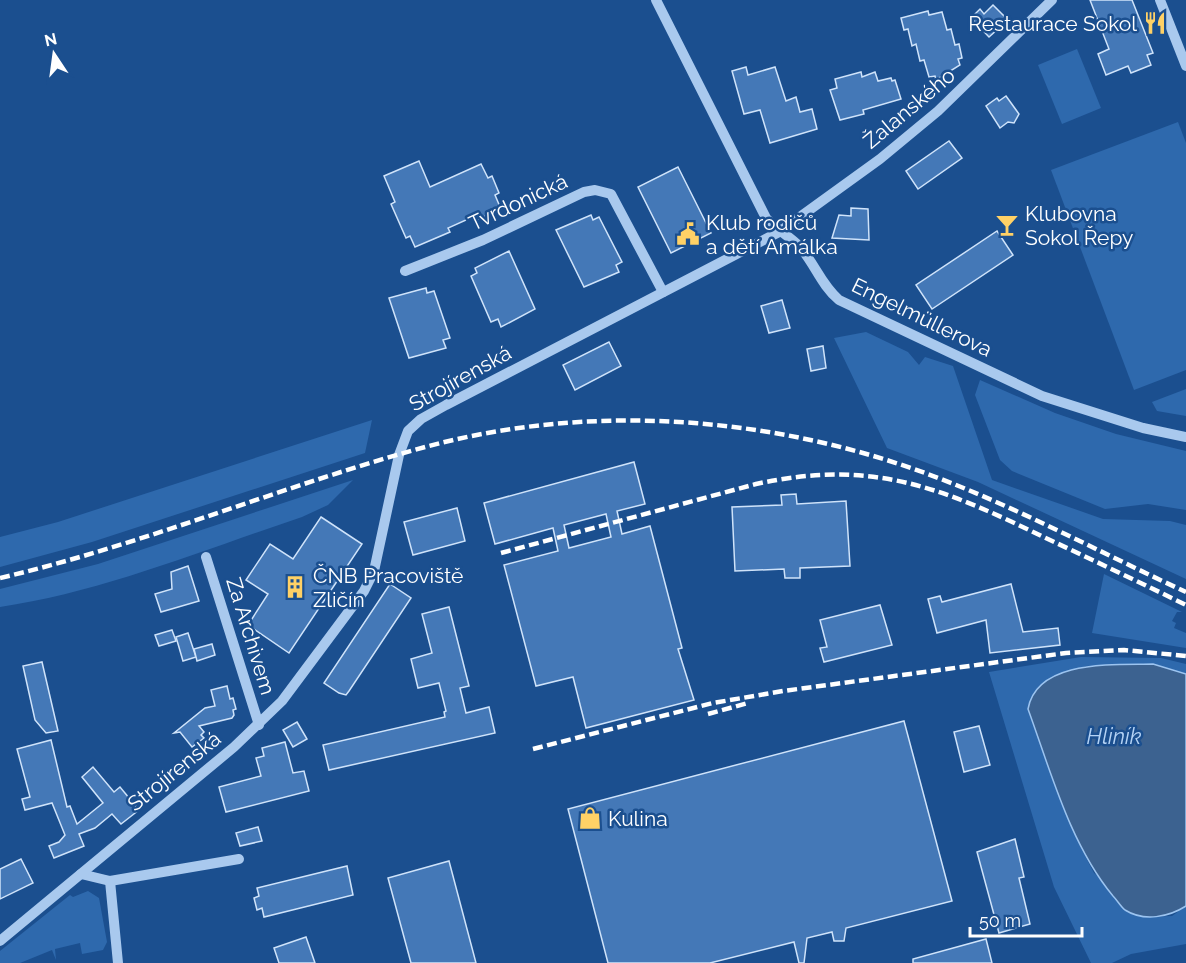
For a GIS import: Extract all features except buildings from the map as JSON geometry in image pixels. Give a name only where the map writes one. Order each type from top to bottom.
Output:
[{"type":"street","name":"Engelmüllerova","points":[[656,0],[766,218],[779,232],[799,246],[826,287],[851,308],[1042,396],[1143,428],[1186,437]]},
{"type":"street","name":"Žalanského","points":[[779,232],[880,159],[938,111],[1053,0]]},
{"type":"street","points":[[1160,0],[1186,66]]},
{"type":"street","name":"Tvrdonická","points":[[405,271],[443,258],[584,192],[595,190],[611,195],[663,292]]},
{"type":"street","name":"Strojírenská","points":[[0,941],[259,726],[304,674],[364,591],[374,571],[399,455],[411,427],[446,405],[779,232]]},
{"type":"street","name":"Za Archivem","points":[[206,557],[259,726]]},
{"type":"street","points":[[81,874],[110,881],[239,859]]},
{"type":"street","points":[[110,881],[118,963]]},
{"type":"shaded area","points":[[1077,49],[1101,108],[1062,124],[1038,65]]},
{"type":"shaded area","points":[[1178,122],[1186,143],[1186,370],[1134,390],[1051,170]]},
{"type":"shaded area","points":[[866,332],[908,352],[919,365],[925,357],[953,366],[992,480],[1103,519],[1170,521],[1186,525],[1186,579],[978,482],[887,448],[834,338]]},
{"type":"shaded area","points":[[980,380],[1055,413],[1116,434],[1186,451],[1186,510],[1148,504],[1105,509],[1012,471],[1000,460],[975,395]]},
{"type":"shaded area","points":[[1186,389],[1186,416],[1157,411],[1152,402]]},
{"type":"shaded area","points":[[372,420],[365,453],[92,542],[0,567],[0,537],[58,522]]},
{"type":"shaded area","points":[[353,480],[328,505],[302,517],[114,581],[0,607],[0,589],[98,564]]},
{"type":"shaded area","points":[[1104,574],[1182,612],[1177,612],[1172,621],[1176,623],[1174,628],[1186,633],[1186,648],[1092,633]]},
{"type":"shaded area","points":[[1081,657],[1161,658],[1186,664],[1186,674],[1153,664],[1086,666],[1060,674],[1028,709],[1081,848],[1094,873],[1148,917],[1172,916],[1186,906],[1186,944],[1131,954],[1112,963],[1091,963],[1054,887],[989,672]]},
{"type":"shaded area","points":[[88,891],[99,898],[107,942],[103,950],[82,954],[80,943],[55,949],[56,960],[52,950],[20,963],[0,963],[0,951],[70,895],[73,897]]},
{"type":"water","name":"Hliník","points":[[1153,664],[1186,674],[1186,906],[1172,913],[1148,917],[1132,914],[1124,909],[1098,876],[1085,854],[1063,807],[1028,709],[1034,693],[1046,681],[1061,673],[1099,665]]},
{"type":"railway","points":[[0,578],[108,549],[321,478],[429,446],[490,432],[552,424],[616,421],[679,422],[742,428],[804,439],[866,454],[925,473],[992,500],[1186,592]]},
{"type":"railway","points":[[501,553],[756,484],[799,477],[838,475],[874,477],[908,483],[976,506],[1186,605]]},
{"type":"railway","points":[[533,749],[713,703],[783,691],[1066,653],[1124,650],[1186,656]]},
{"type":"railway","points":[[708,714],[748,703]]},
{"type":"place","name":"Restaurace Sokol","points":[[1155,23]]},
{"type":"place","name":"Klubovna Sokol Řepy","points":[[1007,225]]},
{"type":"place","name":"Klub rodičů a dětí Amálka","points":[[688,234]]},
{"type":"place","name":"ČNB Pracoviště Zličín","points":[[295,587]]},
{"type":"place","name":"Kulina","points":[[590,818]]}]
